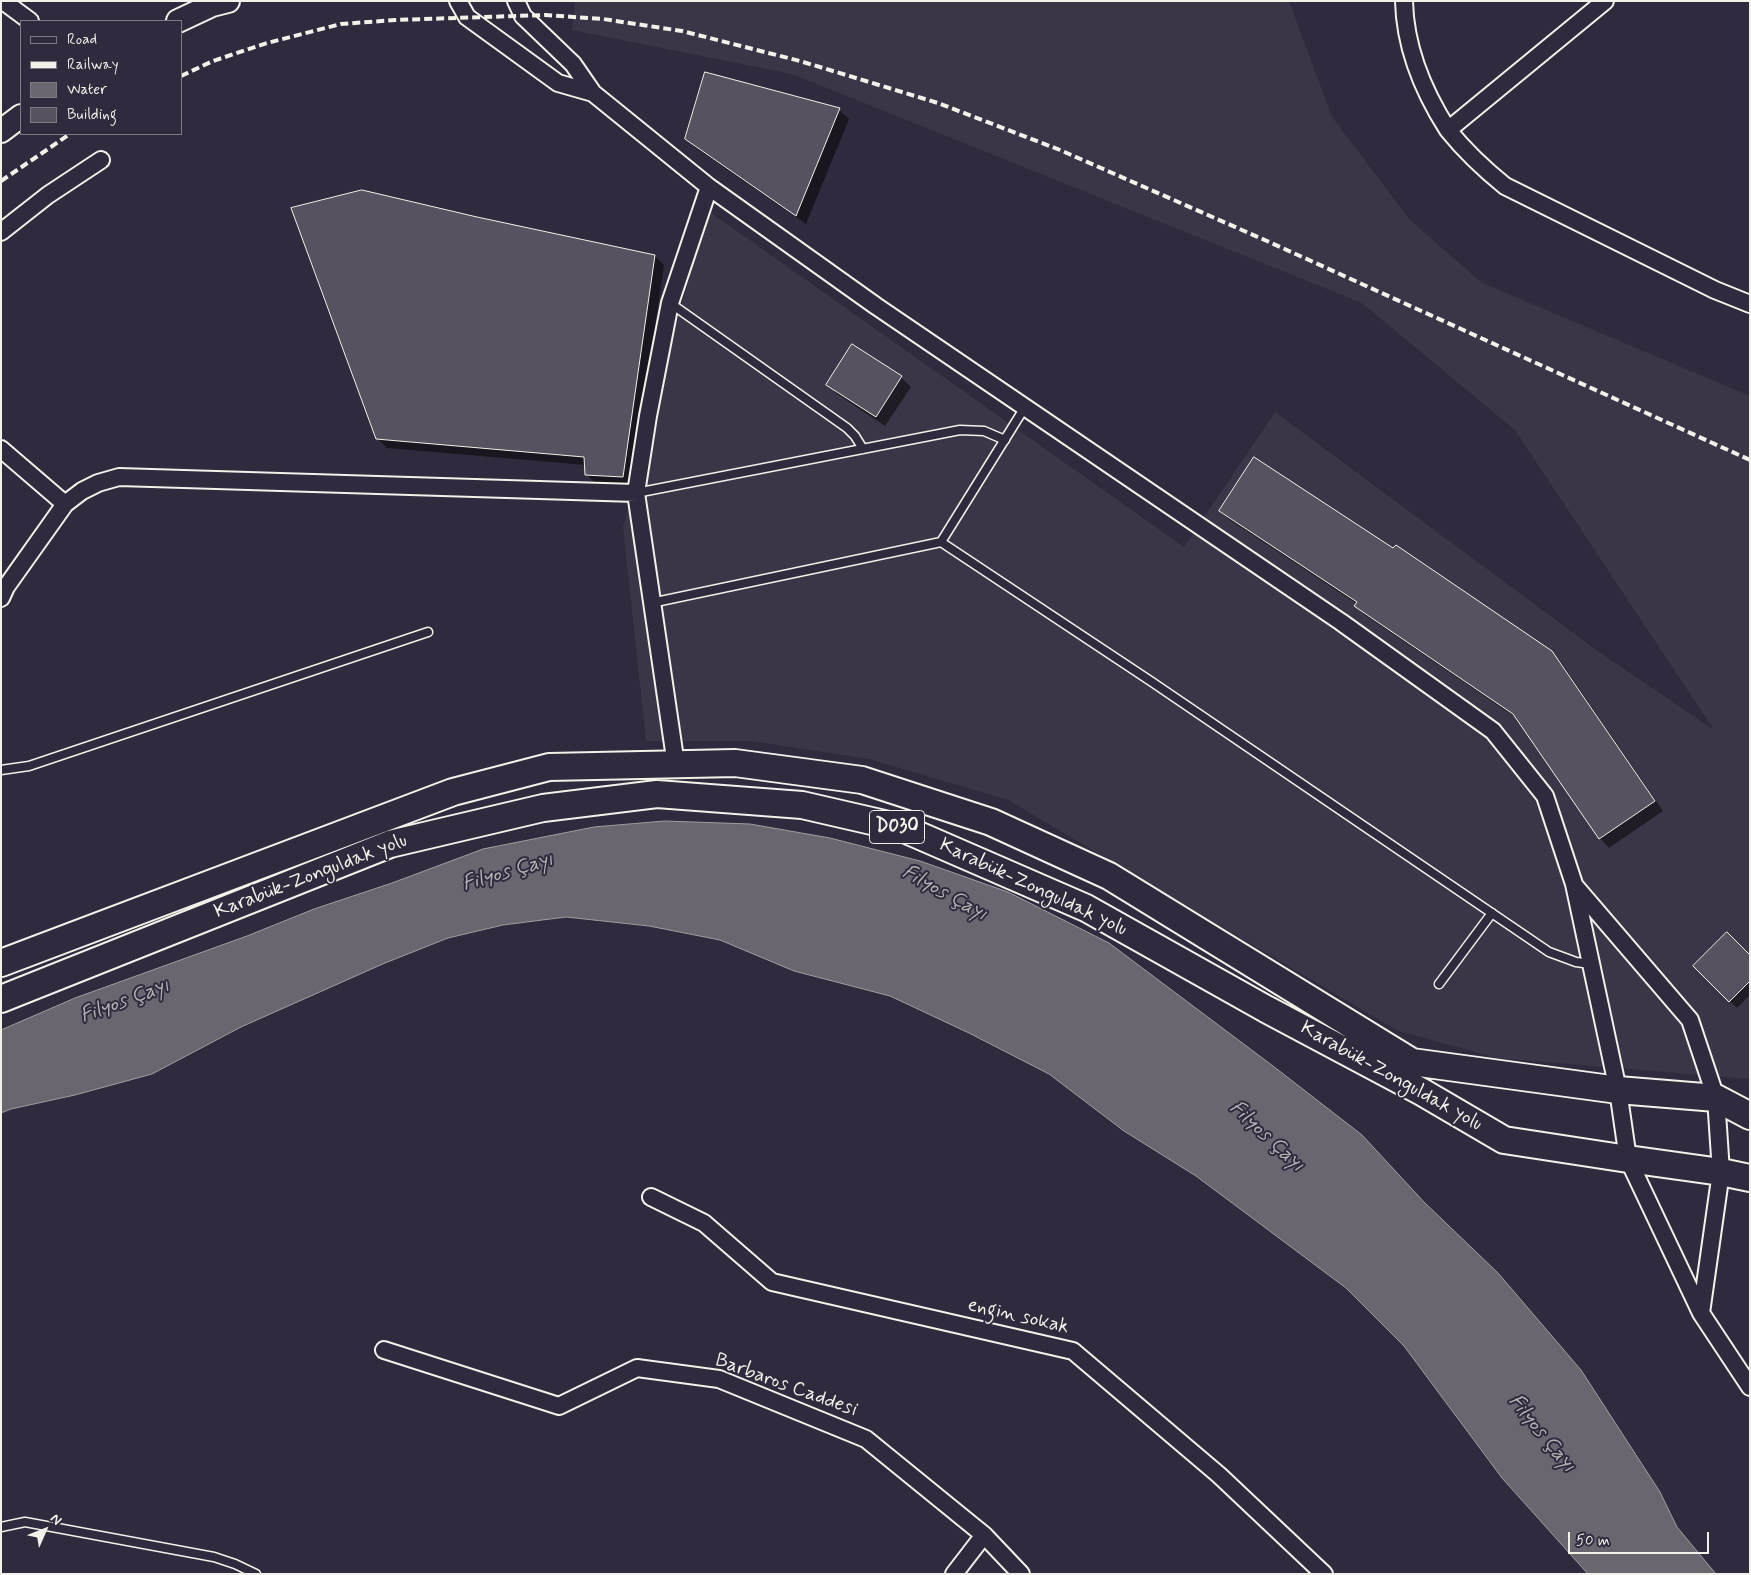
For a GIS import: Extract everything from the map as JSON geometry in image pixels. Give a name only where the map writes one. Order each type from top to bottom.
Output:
[{"type":"highway","name":"Karabük-Zonguldak yolu","points":[[1,963],[452,792],[549,767],[735,763],[862,780],[991,822],[1109,876],[1412,1062],[1618,1090],[1716,1098],[1750,1116]]},
{"type":"highway","name":"Karabük-Zonguldak yolu","points":[[1,999],[390,844],[543,808],[656,794],[802,805],[902,828],[1086,908],[1266,1009],[1422,1092],[1504,1140],[1628,1160],[1721,1172],[1750,1178]]},
{"type":"main road","points":[[180,20],[212,5],[228,1]]},
{"type":"main road","points":[[1,131],[20,117]]},
{"type":"street","points":[[3,1],[29,20]]},
{"type":"street","points":[[458,1],[467,17],[558,83],[593,93]]},
{"type":"street","points":[[516,1],[523,16],[573,64],[593,93],[709,187],[876,306],[1341,622],[1493,730],[1545,796],[1574,884],[1618,1090],[1628,1160],[1701,1313],[1750,1387]]},
{"type":"street","points":[[1404,1],[1406,31],[1418,74],[1433,106],[1448,130],[1485,170],[1505,186],[1715,290],[1750,304]]},
{"type":"street","points":[[1448,130],[1605,1]]},
{"type":"street","points":[[1,232],[48,194],[101,160]]},
{"type":"street","points":[[676,765],[636,493],[648,416],[670,303],[709,187]]},
{"type":"street","points":[[1,449],[65,504]]},
{"type":"street","points":[[1,598],[65,504],[82,491],[98,483],[119,477],[636,493]]},
{"type":"street","points":[[1574,884],[1690,1020],[1716,1098],[1721,1172],[1701,1313]]},
{"type":"street","name":"engin sokak","points":[[651,1197],[704,1223],[772,1282],[1073,1351],[1219,1476],[1324,1574]]},
{"type":"street","name":"Barbaros Caddesi","points":[[384,1350],[559,1406],[637,1368],[719,1379],[866,1439],[984,1535],[1021,1574]]},
{"type":"street","points":[[954,1574],[984,1535]]},
{"type":"lane","points":[[670,303],[847,428],[855,436],[863,449]]},
{"type":"lane","points":[[941,542],[1025,408]]},
{"type":"lane","points":[[636,493],[960,430],[984,431],[1005,440]]},
{"type":"lane","points":[[651,603],[941,542],[1152,682],[1549,952],[1576,962],[1591,964]]},
{"type":"lane","points":[[1,770],[29,766],[428,632]]},
{"type":"lane","points":[[1439,984],[1492,913]]},
{"type":"lane","points":[[1,1528],[24,1522],[214,1557],[256,1574]]},
{"type":"shaded area","points":[[575,1],[1289,1],[1332,117],[1410,220],[1482,283],[1750,396],[1750,1079],[1496,1058],[1396,1030],[1008,800],[869,759],[751,741],[646,741],[623,527],[707,210],[1184,547],[1275,412],[1599,652],[1714,730],[1515,430],[1362,303],[792,74],[572,30]]},
{"type":"water","name":"Filyos Çayı","points":[[665,821],[750,824],[830,838],[920,861],[1008,892],[1109,943],[1362,1135],[1424,1202],[1498,1273],[1581,1370],[1660,1492],[1677,1527],[1716,1574],[1588,1574],[1502,1478],[1404,1346],[1346,1288],[1196,1176],[1124,1131],[1049,1074],[969,1033],[890,996],[794,971],[720,940],[649,926],[566,917],[503,925],[448,938],[385,963],[241,1027],[152,1074],[1,1113],[1,1030],[75,998],[247,936],[314,909],[392,883],[483,849],[594,827]]},
{"type":"building","points":[[705,72],[840,108],[796,216],[685,139]]},
{"type":"building","points":[[362,190],[655,255],[623,477],[585,475],[584,457],[376,439],[291,208]]},
{"type":"building","points":[[852,344],[902,376],[876,417],[826,385]]},
{"type":"building","points":[[1254,457],[1393,548],[1396,545],[1552,651],[1655,801],[1599,839],[1513,714],[1354,606],[1357,602],[1219,511]]},
{"type":"building","points":[[1727,932],[1750,955],[1750,981],[1729,1002],[1693,966]]},
{"type":"railway","points":[[182,76],[213,61],[267,43],[341,24],[395,20],[545,15],[603,19],[682,31],[800,61],[938,103],[1060,150],[1267,241],[1750,460]]},
{"type":"railway","points":[[1,181],[69,135]]}]
